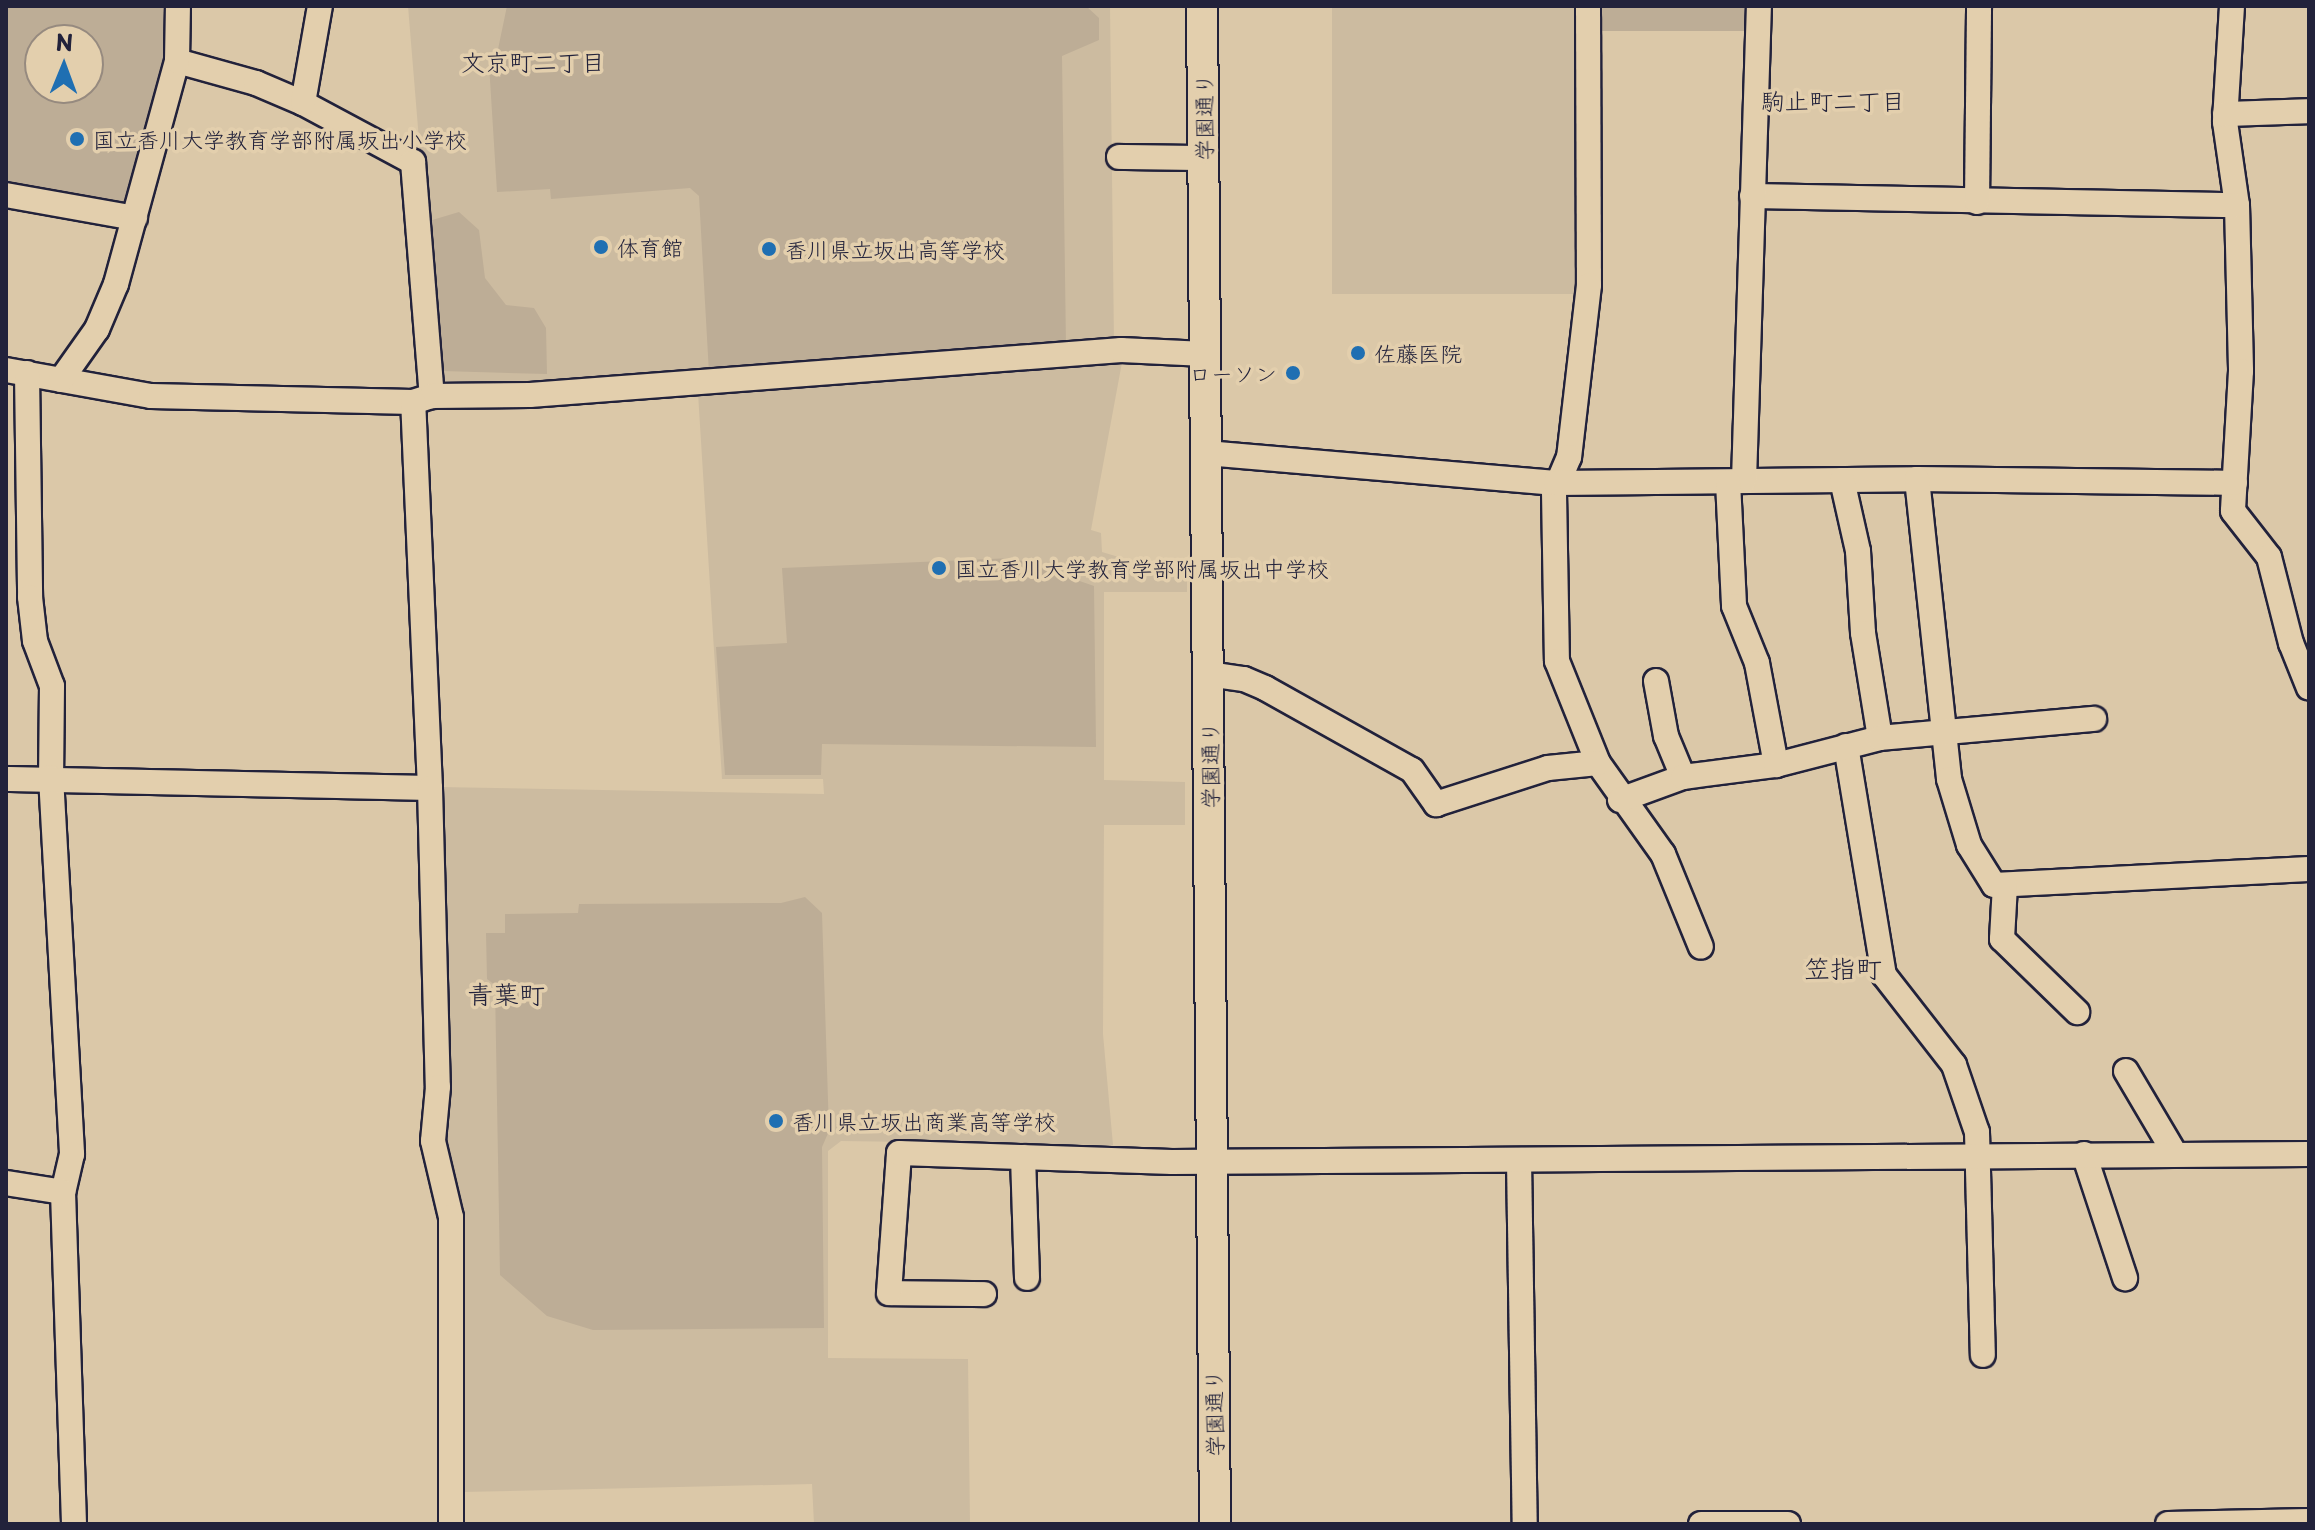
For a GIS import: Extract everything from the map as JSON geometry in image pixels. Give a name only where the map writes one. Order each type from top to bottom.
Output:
[{"type":"street","points":[[61,380],[97,329],[135,218],[177,61],[178,6]]},
{"type":"street","points":[[303,103],[320,6]]},
{"type":"street","name":"学園通り","points":[[1202,6],[1215,1524]]},
{"type":"street","points":[[1588,6],[1589,285],[1569,457],[1556,483],[1557,661],[1598,763],[1620,800],[1663,854],[1701,947]]},
{"type":"street","points":[[1759,6],[1736,481],[1734,606],[1757,663],[1776,765]]},
{"type":"street","points":[[1977,202],[1979,6]]},
{"type":"street","points":[[2232,6],[2225,114],[2237,205],[2241,371],[2234,514],[2269,557],[2291,643],[2309,688]]},
{"type":"street","points":[[177,61],[256,83],[303,103],[413,162],[423,399],[438,1087],[433,1141],[451,1217],[451,1524]]},
{"type":"street","points":[[2225,114],[2309,111]]},
{"type":"street","points":[[1119,157],[1203,158]]},
{"type":"street","points":[[6,196],[135,218]]},
{"type":"street","points":[[1752,196],[1977,202],[2063,199],[2237,205]]},
{"type":"street","points":[[74,1524],[63,1192],[72,1154],[51,777],[52,686],[35,641],[16,372],[151,396],[423,399],[530,395],[1121,350],[1205,354]]},
{"type":"street","points":[[1206,453],[1556,483],[1917,479],[2235,483]]},
{"type":"street","points":[[1917,479],[1947,736],[1949,779],[1969,845],[1994,885],[2309,869]]},
{"type":"street","points":[[1842,480],[1858,551],[1863,633],[1880,738]]},
{"type":"street","points":[[1208,674],[1244,679],[1412,770],[1436,804],[1548,768],[1598,763]]},
{"type":"street","points":[[1656,681],[1666,736],[1683,777]]},
{"type":"street","points":[[1620,800],[1683,777],[1776,765],[1880,738],[1947,736],[2094,719]]},
{"type":"street","points":[[1846,746],[1884,975],[1954,1065],[1969,1097],[1979,1154],[1983,1355]]},
{"type":"street","points":[[6,779],[51,777],[430,788]]},
{"type":"street","points":[[2005,885],[2002,939],[2077,1012]]},
{"type":"street","points":[[2126,1071],[2175,1154]]},
{"type":"street","points":[[984,1294],[889,1293],[899,1153],[1211,1160],[2309,1154]]},
{"type":"street","points":[[2084,1154],[2125,1278]]},
{"type":"street","points":[[1023,1157],[1027,1278]]},
{"type":"street","points":[[1519,1160],[1525,1524]]},
{"type":"street","points":[[6,1183],[63,1192]]},
{"type":"street","points":[[2168,1524],[2295,1522]]},
{"type":"street","points":[[1701,1524],[1788,1524]]},
{"type":"shaded area","name":"国立香川大学教育学部附属坂出小学校","points":[[6,6],[171,6],[170,62],[130,205],[6,189]]},
{"type":"shaded area","name":"香川県立坂出高等学校","points":[[408,6],[1110,6],[1114,343],[566,383],[439,383]]},
{"type":"shaded area","name":"香川県立坂出高等学校","points":[[507,6],[1086,6],[1099,18],[1099,40],[1062,56],[1066,347],[709,373],[699,196],[690,188],[551,199],[550,189],[497,192],[489,64],[497,54]]},
{"type":"shaded area","points":[[1332,6],[1585,6],[1585,294],[1332,294]]},
{"type":"shaded area","points":[[1592,6],[1750,6],[1750,31],[1592,31]]},
{"type":"shaded area","points":[[459,212],[479,230],[485,278],[506,305],[534,308],[546,328],[547,374],[442,371],[429,221]]},
{"type":"shaded area","name":"香川県立坂出商業高等学校","points":[[1123,357],[1091,530],[1101,533],[1102,552],[1152,567],[1187,569],[1187,592],[1104,592],[1104,780],[1185,782],[1185,825],[1104,825],[1103,1034],[1113,1145],[841,1141],[828,1151],[828,1358],[968,1359],[970,1524],[814,1524],[812,1484],[462,1492],[461,1229],[442,1139],[438,787],[824,794],[823,779],[722,779],[698,393]]},
{"type":"shaded area","points":[[1013,558],[1094,586],[1096,747],[822,744],[821,775],[725,775],[716,647],[787,643],[782,568]]},
{"type":"shaded area","points":[[805,897],[822,913],[829,1131],[822,1147],[824,1328],[593,1330],[547,1316],[500,1275],[495,985],[487,979],[486,933],[505,933],[505,914],[578,913],[579,904],[781,903]]},
{"type":"place","name":"国立香川大学教育学部附属坂出小学校","points":[[77,139]]},
{"type":"place","name":"体育館","points":[[601,247]]},
{"type":"place","name":"香川県立坂出高等学校","points":[[769,249]]},
{"type":"place","name":"佐藤医院","points":[[1358,353]]},
{"type":"place","name":"ローソン","points":[[1293,373]]},
{"type":"place","name":"国立香川大学教育学部附属坂出中学校","points":[[939,568]]},
{"type":"place","name":"香川県立坂出商業高等学校","points":[[776,1121]]},
{"type":"district","name":"文京町二丁目","points":[[533,62]]},
{"type":"district","name":"駒止町二丁目","points":[[1833,101]]},
{"type":"district","name":"笠指町","points":[[1843,968]]},
{"type":"district","name":"青葉町","points":[[506,994]]}]
